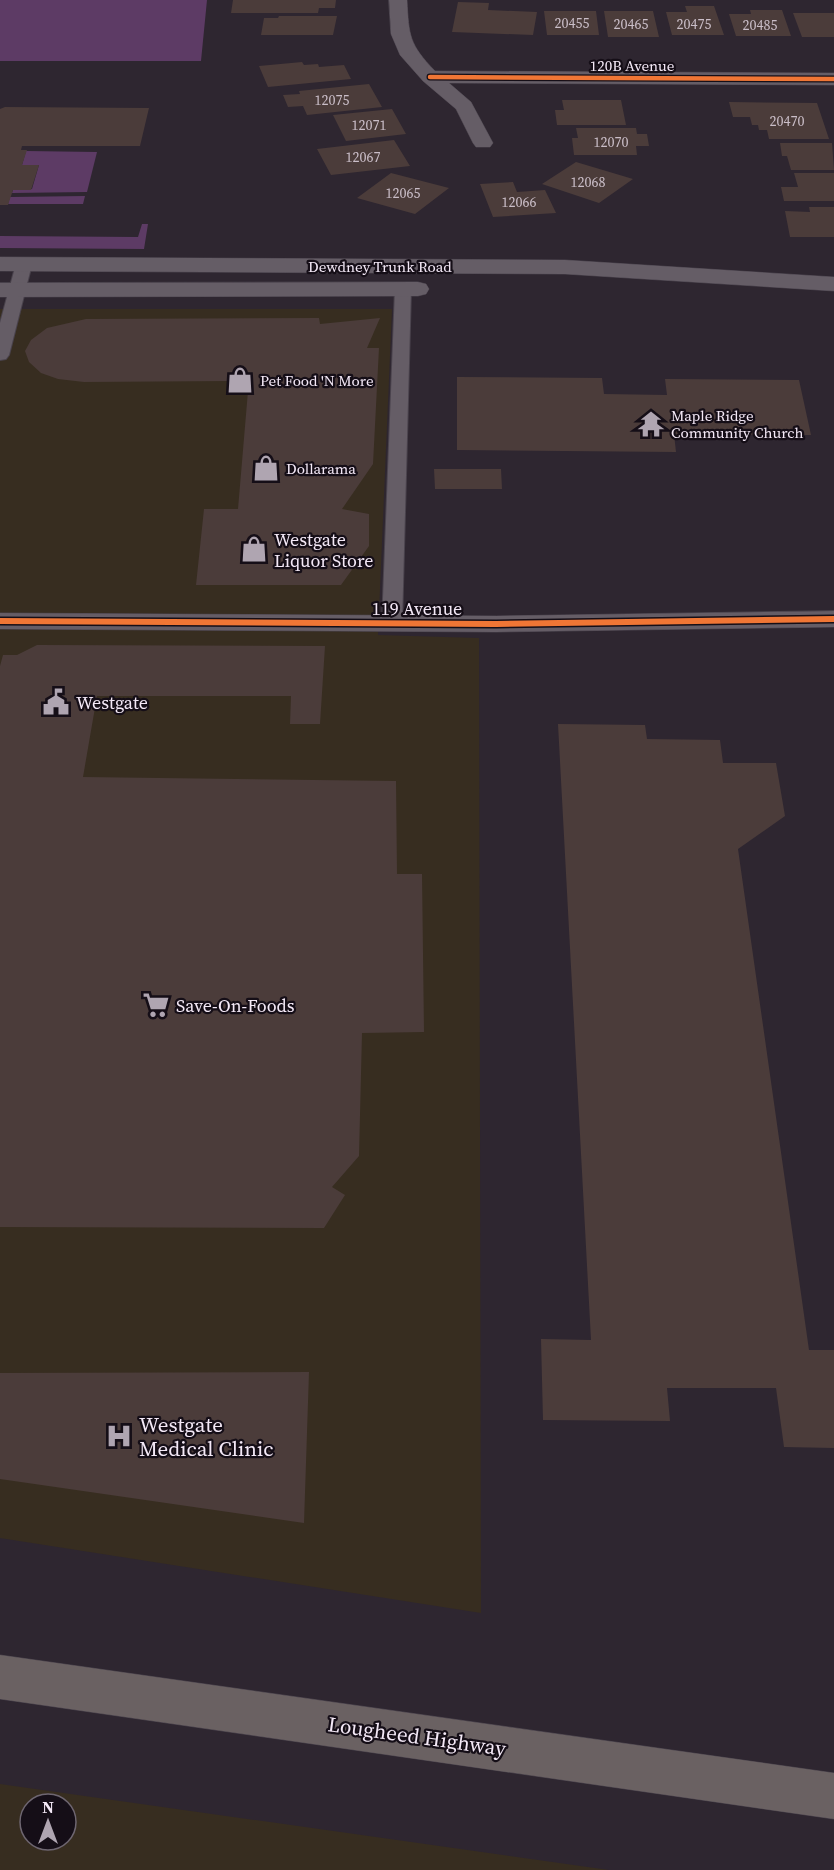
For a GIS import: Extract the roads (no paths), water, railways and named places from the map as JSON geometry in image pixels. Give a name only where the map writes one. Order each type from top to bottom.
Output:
[{"type":"highway","name":"Lougheed Highway","points":[[0,1677],[834,1796]]},
{"type":"street","points":[[398,0],[400,34],[409,55],[430,77],[464,105],[483,143]]},
{"type":"street","name":"120B Avenue","points":[[430,77],[834,79]]},
{"type":"street","name":"Dewdney Trunk Road","points":[[0,264],[565,267],[834,284]]},
{"type":"street","name":"Dewdney Trunk Road","points":[[569,289],[759,279]]},
{"type":"street","name":"Dewdney Trunk Road","points":[[9,290],[439,289]]},
{"type":"street","name":"119 Avenue","points":[[0,621],[392,624],[834,619]]},
{"type":"lane","points":[[0,355],[9,290],[24,264]]},
{"type":"lane","points":[[392,624],[403,289]]},
{"type":"place","name":"Pet Food 'N More","points":[[240,380]]},
{"type":"place","name":"Maple Ridge Community Church","points":[[651,424]]},
{"type":"place","name":"Dollarama","points":[[266,468]]},
{"type":"place","name":"Westgate Liquor Store","points":[[254,549]]},
{"type":"place","name":"Westgate","points":[[56,702]]},
{"type":"place","name":"Save-On-Foods","points":[[156,1005]]},
{"type":"place","name":"Westgate Medical Clinic","points":[[119,1436]]}]
